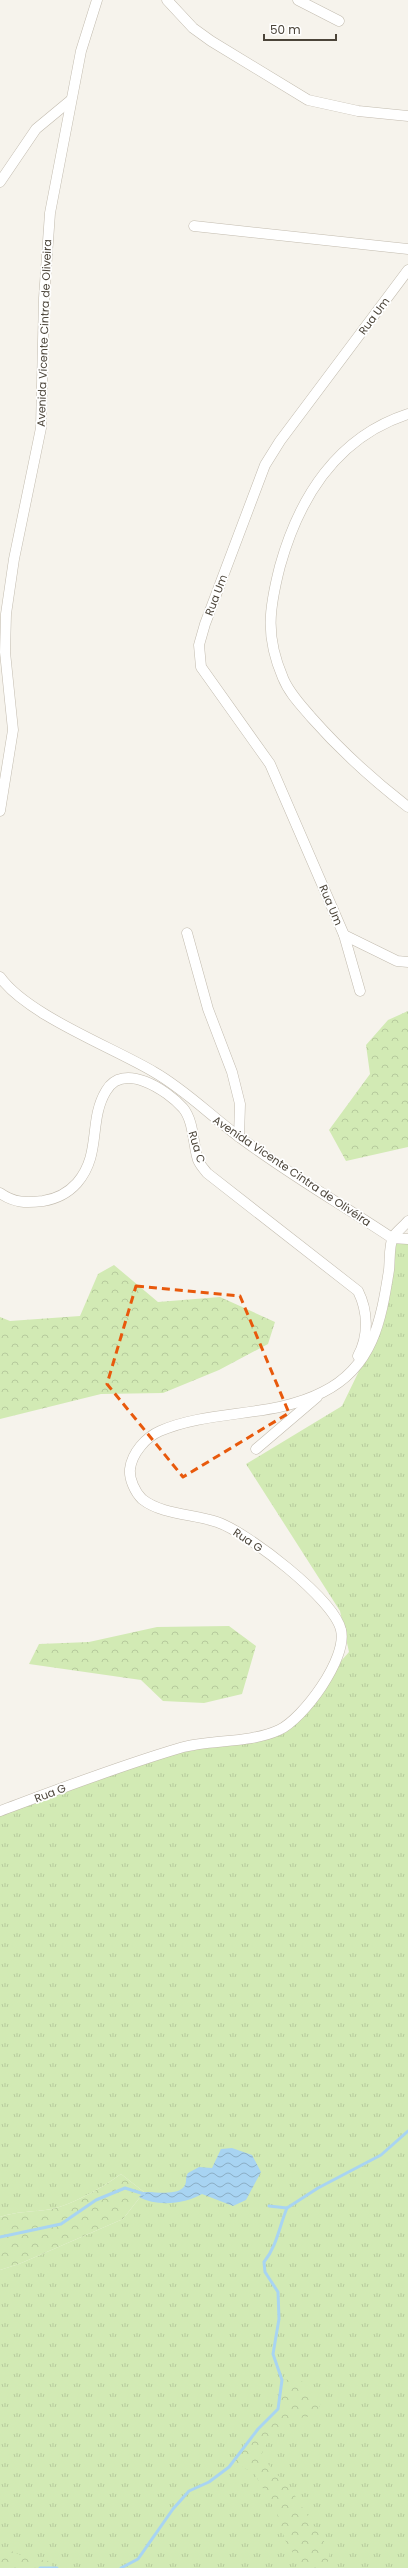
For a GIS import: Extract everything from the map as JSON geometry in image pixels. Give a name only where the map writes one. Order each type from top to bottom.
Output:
[{"type":"street","name":"Avenida Vicente Cintra de Oliveira","points":[[0,811],[13,730],[5,652],[6,614],[14,559],[41,428],[44,298],[50,213],[81,50],[97,0]]},
{"type":"street","points":[[167,0],[193,28],[211,41],[308,100],[358,111],[408,116]]},
{"type":"street","points":[[298,0],[339,21]]},
{"type":"street","points":[[0,182],[36,129],[71,100]]},
{"type":"street","points":[[194,226],[408,249]]},
{"type":"street","name":"Rua Um","points":[[360,991],[344,935],[270,764],[201,667],[199,645],[205,624],[265,465],[280,441],[408,270]]},
{"type":"street","points":[[408,414],[374,428],[352,444],[336,460],[304,501],[288,536],[270,604],[270,631],[283,678],[293,695],[334,743],[370,777],[408,807]]},
{"type":"street","points":[[186,932],[208,1009],[232,1072],[240,1104],[239,1137]]},
{"type":"street","name":"Rua Um","points":[[344,935],[398,961],[408,962]]},
{"type":"street","name":"Avenida Vicente Cintra de Olivéira","points":[[0,977],[13,992],[32,1005],[71,1028],[155,1072],[239,1137],[392,1238],[408,1239]]},
{"type":"street","name":"Rua C","points":[[0,1193],[18,1203],[52,1199],[71,1189],[86,1173],[93,1156],[100,1108],[106,1091],[115,1081],[124,1078],[142,1080],[167,1094],[184,1109],[199,1161],[207,1173],[358,1291],[364,1302],[367,1324],[361,1350],[345,1380]]},
{"type":"street","points":[[392,1238],[408,1221]]},
{"type":"street","name":"Rua G","points":[[0,1811],[105,1772],[183,1747],[262,1736],[281,1729],[298,1714],[334,1670],[342,1649],[341,1630],[329,1608],[300,1578],[241,1533],[217,1522],[156,1507],[141,1498],[133,1485],[130,1469],[135,1454],[145,1440],[159,1431],[186,1423],[267,1410],[320,1394],[345,1380],[374,1340],[384,1298],[392,1238]]},
{"type":"street","points":[[256,1449],[320,1394]]},
{"type":"highlighted area","points":[[136,1286],[240,1296],[289,1413],[183,1477],[107,1384]]},
{"type":"green space","points":[[408,1011],[408,1147],[346,1161],[329,1130],[370,1074],[366,1045],[388,1020]]},
{"type":"green space","points":[[392,1238],[408,1239],[408,2568],[0,2568],[0,2270],[19,2264],[123,2219],[144,2192],[121,2174],[69,2204],[52,2209],[0,2217],[0,1815],[183,1747],[281,1729],[349,1652],[340,1611],[246,1464],[342,1406],[374,1340]]},
{"type":"green space","points":[[114,1265],[158,1302],[220,1297],[275,1322],[268,1344],[219,1370],[163,1393],[101,1394],[0,1419],[0,1317],[10,1321],[80,1316],[98,1274]]},
{"type":"green space","points":[[229,1626],[256,1646],[242,1694],[204,1703],[163,1701],[141,1680],[29,1664],[39,1644],[89,1642],[157,1627]]},
{"type":"green space","points":[[121,2174],[144,2192],[123,2219],[19,2264],[0,2270],[0,2217],[52,2209],[69,2204]]},
{"type":"green space","points":[[300,2379],[321,2404],[315,2414],[287,2423],[275,2432],[265,2446],[261,2456],[292,2491],[330,2551],[327,2566],[315,2568],[298,2561],[285,2540],[276,2511],[254,2473],[233,2462],[258,2429],[278,2409],[282,2380]]},
{"type":"green space","points":[[0,2546],[27,2558],[48,2561],[53,2567],[0,2568]]},
{"type":"water","points":[[232,2148],[252,2155],[261,2172],[246,2200],[233,2206],[202,2194],[188,2200],[171,2203],[154,2202],[139,2197],[144,2192],[166,2193],[182,2189],[185,2185],[188,2173],[199,2167],[212,2168],[221,2149]]},
{"type":"waterway","points":[[269,2206],[287,2208],[318,2188],[381,2155],[408,2131]]},
{"type":"waterway","points":[[0,2237],[61,2224],[96,2200],[125,2188],[144,2194]]},
{"type":"waterway","points":[[121,2568],[138,2559],[173,2509],[189,2491],[209,2482],[229,2467],[258,2429],[278,2409],[282,2380],[273,2354],[279,2319],[278,2292],[265,2272],[264,2262],[275,2243],[287,2208]]},
{"type":"waterway","points":[[40,2568],[57,2568]]}]
